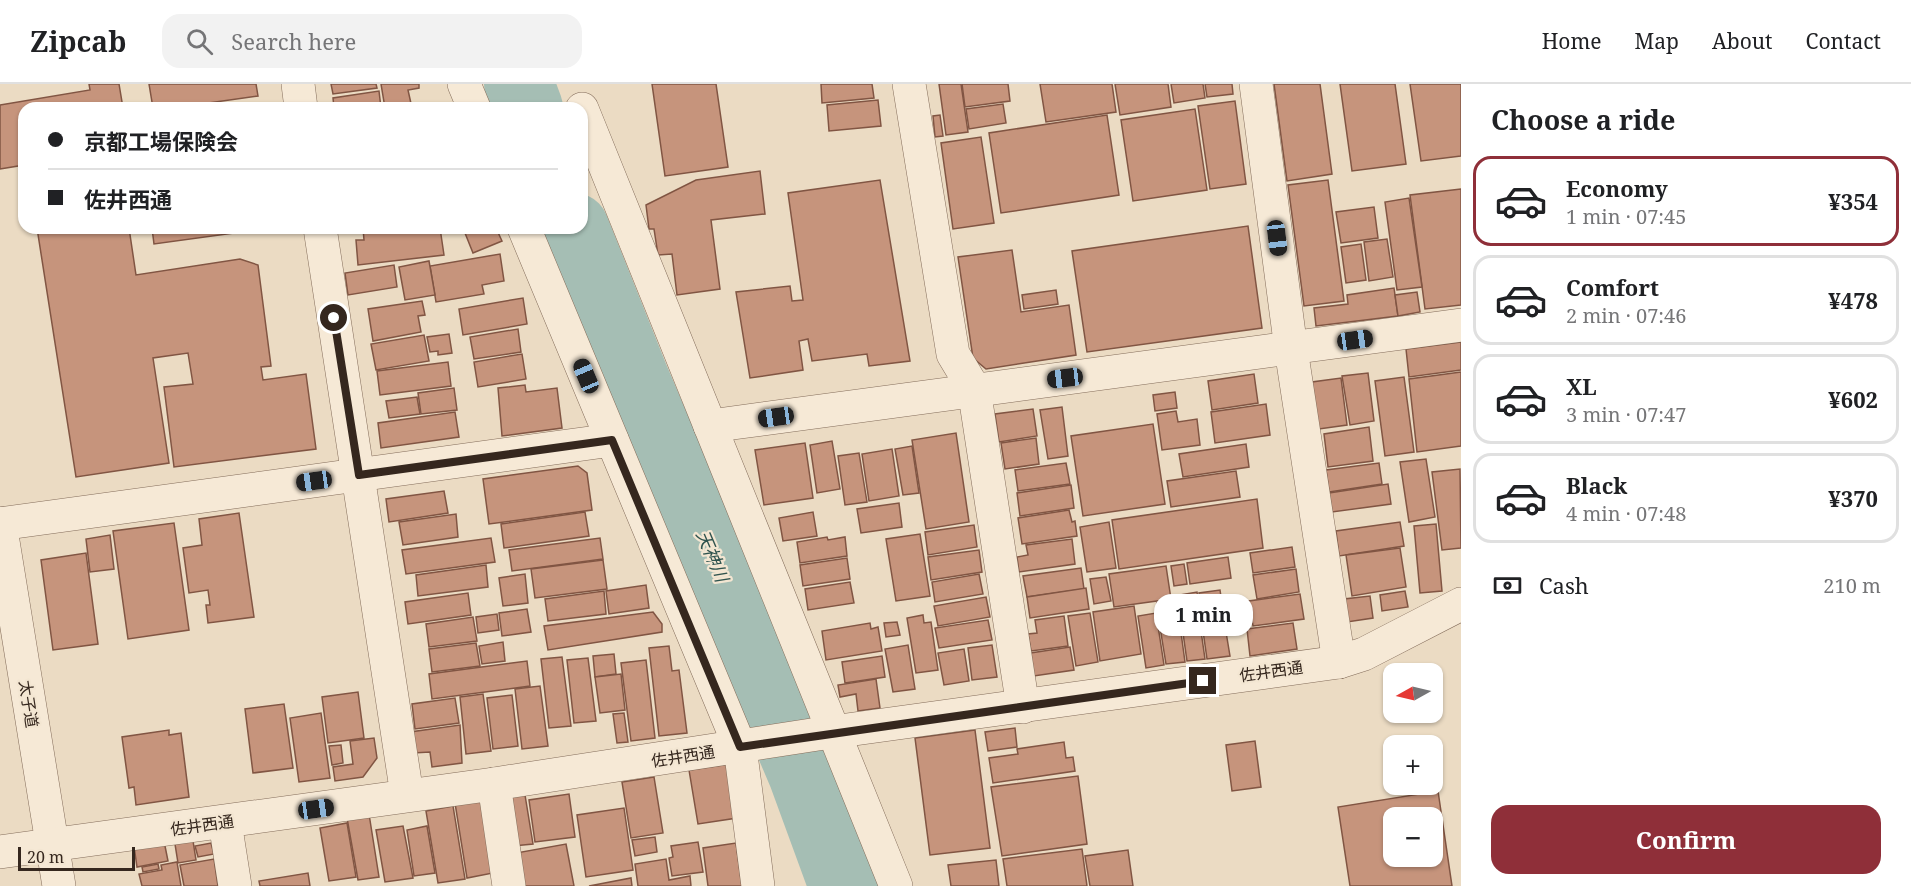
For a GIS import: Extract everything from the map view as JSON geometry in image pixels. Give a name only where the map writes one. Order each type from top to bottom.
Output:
[{"type":"street","points":[[298,84],[300,102]]},
{"type":"street","points":[[464,84],[472,102]]},
{"type":"street","points":[[572,84],[580,102]]},
{"type":"street","points":[[909,84],[953,354],[974,389],[1023,706]]},
{"type":"street","points":[[1256,84],[1291,349],[1339,662]]},
{"type":"street","points":[[588,123],[710,426],[823,734],[896,886]]},
{"type":"street","points":[[321,234],[407,795]]},
{"type":"street","points":[[526,234],[740,747],[758,886]]},
{"type":"street","points":[[710,426],[1461,325]]},
{"type":"street","points":[[0,524],[612,440]]},
{"type":"street","name":"太子道","points":[[0,524],[59,886]]},
{"type":"street","name":"佐井西通","points":[[0,852],[494,784],[823,734],[1339,662],[1364,654],[1461,604]]},
{"type":"street","points":[[494,784],[509,886]]},
{"type":"street","points":[[225,822],[235,886]]},
{"type":"building","points":[[89,84],[119,84],[122,102],[18,102],[90,90]]},
{"type":"building","points":[[149,84],[256,84],[258,96],[216,102],[152,102]]},
{"type":"building","points":[[331,84],[376,84],[377,88],[333,94]]},
{"type":"building","points":[[381,84],[419,84],[419,88],[408,90],[411,102],[384,102]]},
{"type":"building","points":[[652,84],[716,84],[728,167],[665,176]]},
{"type":"building","points":[[821,84],[872,84],[874,98],[822,103]]},
{"type":"building","points":[[939,84],[961,84],[968,132],[946,135]]},
{"type":"building","points":[[962,84],[1008,84],[1010,101],[965,107]]},
{"type":"building","points":[[1040,84],[1112,84],[1116,112],[1046,122]]},
{"type":"building","points":[[1115,84],[1168,84],[1171,107],[1120,115]]},
{"type":"building","points":[[1171,84],[1203,84],[1205,98],[1174,103]]},
{"type":"building","points":[[1205,84],[1232,84],[1233,94],[1207,97]]},
{"type":"building","points":[[1274,84],[1320,84],[1332,174],[1287,181]]},
{"type":"building","points":[[1340,84],[1395,84],[1406,164],[1352,171]]},
{"type":"building","points":[[1410,84],[1461,84],[1461,156],[1421,161]]},
{"type":"building","points":[[379,91],[380,102],[333,102],[333,98]]},
{"type":"building","points":[[878,100],[881,126],[829,131],[827,105]]},
{"type":"building","points":[[1235,101],[1246,184],[1210,189],[1198,106]]},
{"type":"building","points":[[18,102],[18,166],[0,169],[0,105]]},
{"type":"building","points":[[1003,104],[1006,123],[969,129],[966,109]]},
{"type":"building","points":[[1195,109],[1207,190],[1133,201],[1121,120]]},
{"type":"building","points":[[940,115],[943,136],[935,137],[933,116]]},
{"type":"building","points":[[1107,115],[1119,195],[1001,213],[989,133]]},
{"type":"building","points":[[981,137],[994,223],[953,229],[941,143]]},
{"type":"building","points":[[760,171],[765,214],[711,220],[720,289],[677,295],[672,254],[658,255],[654,229],[649,229],[646,205],[696,180]]},
{"type":"building","points":[[880,180],[910,361],[869,366],[867,354],[812,361],[808,339],[799,341],[803,370],[750,378],[736,292],[790,286],[792,301],[803,300],[788,193]]},
{"type":"building","points":[[1328,180],[1344,301],[1304,306],[1288,185]]},
{"type":"building","points":[[1461,189],[1461,305],[1425,309],[1410,195]]},
{"type":"building","points":[[1409,198],[1422,287],[1397,290],[1385,202]]},
{"type":"building","points":[[1374,207],[1378,238],[1341,243],[1336,212]]},
{"type":"building","points":[[1248,226],[1262,328],[1087,352],[1072,251]]},
{"type":"building","points":[[38,234],[130,234],[136,275],[240,259],[258,265],[271,366],[261,367],[263,380],[306,374],[316,449],[174,467],[164,387],[193,384],[188,353],[153,358],[169,463],[76,477]]},
{"type":"building","points":[[153,234],[227,234],[154,244]]},
{"type":"building","points":[[364,234],[441,234],[444,255],[358,265],[356,240],[364,240]]},
{"type":"building","points":[[465,234],[499,234],[502,241],[473,253]]},
{"type":"building","points":[[1387,239],[1393,277],[1369,281],[1364,242]]},
{"type":"building","points":[[1361,244],[1366,280],[1346,283],[1341,247]]},
{"type":"building","points":[[1012,250],[1021,312],[1069,305],[1076,355],[986,369],[973,358],[958,257]]},
{"type":"building","points":[[500,254],[504,281],[482,285],[484,294],[436,302],[430,266]]},
{"type":"building","points":[[429,261],[435,295],[405,300],[399,267]]},
{"type":"building","points":[[394,265],[397,287],[348,295],[345,273]]},
{"type":"building","points":[[1394,288],[1398,316],[1316,326],[1314,308],[1348,304],[1347,295]]},
{"type":"building","points":[[1056,290],[1058,304],[1024,309],[1022,295]]},
{"type":"building","points":[[1417,292],[1420,312],[1398,316],[1395,295]]},
{"type":"building","points":[[523,298],[527,324],[463,335],[459,309]]},
{"type":"building","points":[[422,301],[425,315],[418,316],[421,332],[373,341],[368,309]]},
{"type":"building","points":[[518,329],[521,352],[474,359],[470,337]]},
{"type":"building","points":[[449,334],[452,353],[438,355],[438,351],[430,352],[427,337]]},
{"type":"building","points":[[424,335],[429,361],[376,370],[371,344]]},
{"type":"building","points":[[1461,342],[1461,370],[1409,377],[1406,349]]},
{"type":"building","points":[[522,354],[526,379],[478,387],[474,362]]},
{"type":"building","points":[[448,362],[451,386],[380,395],[377,371]]},
{"type":"building","points":[[1461,372],[1461,446],[1417,452],[1409,379]]},
{"type":"building","points":[[1368,373],[1374,421],[1350,425],[1342,376]]},
{"type":"building","points":[[1254,374],[1258,403],[1212,410],[1208,381]]},
{"type":"building","points":[[1404,377],[1414,452],[1385,456],[1375,381]]},
{"type":"building","points":[[1341,378],[1347,425],[1319,429],[1312,382]]},
{"type":"building","points":[[525,385],[526,392],[557,388],[562,428],[502,436],[498,388]]},
{"type":"building","points":[[454,388],[457,410],[421,414],[418,393]]},
{"type":"building","points":[[1175,392],[1177,408],[1155,411],[1153,395]]},
{"type":"building","points":[[417,397],[420,414],[389,418],[386,401]]},
{"type":"building","points":[[1266,404],[1270,435],[1215,443],[1211,412]]},
{"type":"building","points":[[1062,407],[1068,456],[1048,459],[1040,410]]},
{"type":"building","points":[[1033,409],[1037,436],[999,442],[995,414]]},
{"type":"building","points":[[1176,411],[1178,422],[1197,419],[1200,445],[1162,450],[1157,414]]},
{"type":"building","points":[[455,412],[459,437],[381,448],[378,423]]},
{"type":"building","points":[[1153,424],[1165,504],[1083,516],[1071,436]]},
{"type":"building","points":[[1369,427],[1373,461],[1328,467],[1324,434]]},
{"type":"building","points":[[956,433],[969,522],[926,529],[912,440]]},
{"type":"building","points":[[1036,438],[1039,464],[1005,469],[1001,443]]},
{"type":"building","points":[[832,441],[840,489],[817,493],[810,445]]},
{"type":"building","points":[[805,443],[813,498],[764,505],[755,450]]},
{"type":"building","points":[[1246,444],[1249,467],[1183,477],[1179,454]]},
{"type":"building","points":[[912,446],[919,493],[903,495],[895,449]]},
{"type":"building","points":[[892,449],[899,496],[869,501],[862,454]]},
{"type":"building","points":[[859,453],[867,502],[845,505],[838,456]]},
{"type":"building","points":[[1426,459],[1435,517],[1409,522],[1400,462]]},
{"type":"building","points":[[1066,463],[1070,484],[1018,491],[1015,470]]},
{"type":"building","points":[[1379,463],[1382,484],[1329,492],[1326,470]]},
{"type":"building","points":[[578,466],[587,473],[592,510],[489,524],[483,479]]},
{"type":"building","points":[[1460,469],[1461,548],[1442,550],[1432,472]]},
{"type":"building","points":[[1236,471],[1240,497],[1171,507],[1167,481]]},
{"type":"building","points":[[1388,484],[1391,504],[1332,512],[1329,493]]},
{"type":"building","points":[[1071,485],[1074,508],[1020,516],[1017,493]]},
{"type":"building","points":[[444,491],[448,513],[389,522],[386,499]]},
{"type":"building","points":[[1257,499],[1263,548],[1119,569],[1112,520]]},
{"type":"building","points":[[899,503],[902,527],[861,533],[857,509]]},
{"type":"building","points":[[1069,510],[1072,522],[1075,521],[1077,536],[1022,544],[1018,518]]},
{"type":"building","points":[[585,512],[589,536],[504,548],[501,524]]},
{"type":"building","points":[[813,512],[817,536],[783,541],[779,518]]},
{"type":"building","points":[[239,513],[254,617],[208,623],[206,605],[210,605],[208,590],[189,593],[183,548],[202,545],[199,519]]},
{"type":"building","points":[[456,514],[458,537],[403,545],[399,522]]},
{"type":"building","points":[[1109,522],[1116,568],[1087,572],[1080,527]]},
{"type":"building","points":[[1400,522],[1404,546],[1339,556],[1336,531]]},
{"type":"building","points":[[174,523],[189,630],[128,639],[113,531]]},
{"type":"building","points":[[1436,524],[1442,591],[1420,593],[1414,526]]},
{"type":"building","points":[[974,525],[977,547],[928,555],[925,532]]},
{"type":"building","points":[[920,534],[930,596],[896,601],[886,539]]},
{"type":"building","points":[[110,535],[114,569],[90,572],[86,539]]},
{"type":"building","points":[[827,537],[828,540],[845,537],[847,556],[800,563],[797,542]]},
{"type":"building","points":[[491,538],[495,562],[406,574],[402,550]]},
{"type":"building","points":[[600,538],[603,559],[512,571],[509,550]]},
{"type":"building","points":[[1072,539],[1075,564],[1019,572],[1017,557],[1028,555],[1026,545]]},
{"type":"building","points":[[1292,547],[1295,567],[1253,573],[1250,553]]},
{"type":"building","points":[[1400,548],[1406,587],[1352,596],[1346,555]]},
{"type":"building","points":[[979,550],[982,572],[931,580],[928,557]]},
{"type":"building","points":[[86,553],[98,644],[53,650],[41,560]]},
{"type":"building","points":[[1228,557],[1231,578],[1190,584],[1187,563]]},
{"type":"building","points":[[847,558],[850,579],[803,586],[800,565]]},
{"type":"building","points":[[603,560],[607,589],[535,598],[531,569]]},
{"type":"building","points":[[1184,564],[1187,584],[1174,586],[1171,566]]},
{"type":"building","points":[[486,565],[488,587],[418,596],[416,575]]},
{"type":"building","points":[[1166,566],[1171,599],[1114,607],[1109,574]]},
{"type":"building","points":[[1081,568],[1084,589],[1027,597],[1023,576]]},
{"type":"building","points":[[1296,569],[1299,592],[1257,599],[1253,575]]},
{"type":"building","points":[[525,574],[528,603],[503,606],[499,578]]},
{"type":"building","points":[[979,574],[983,594],[935,602],[932,582]]},
{"type":"building","points":[[1106,577],[1111,601],[1094,604],[1090,579]]},
{"type":"building","points":[[850,582],[854,603],[808,610],[805,589]]},
{"type":"building","points":[[646,585],[649,608],[609,614],[606,591]]},
{"type":"building","points":[[1086,588],[1089,609],[1030,618],[1027,597]]},
{"type":"building","points":[[1220,590],[1223,610],[1202,613],[1199,593]]},
{"type":"building","points":[[604,591],[606,614],[548,621],[545,599]]},
{"type":"building","points":[[1405,591],[1408,607],[1382,611],[1380,595]]},
{"type":"building","points":[[1197,592],[1200,611],[1181,614],[1179,595]]},
{"type":"building","points":[[468,593],[471,615],[408,624],[405,602]]},
{"type":"building","points":[[1300,594],[1304,619],[1253,626],[1249,601]]},
{"type":"building","points":[[1370,596],[1373,618],[1347,622],[1344,599]]},
{"type":"building","points":[[986,597],[990,617],[938,626],[934,606]]},
{"type":"building","points":[[1172,601],[1175,617],[1160,619],[1157,603]]},
{"type":"building","points":[[1134,606],[1141,654],[1100,661],[1093,612]]},
{"type":"building","points":[[527,609],[531,632],[502,636],[499,613]]},
{"type":"building","points":[[653,612],[662,624],[662,632],[548,650],[544,626]]},
{"type":"building","points":[[1090,613],[1098,662],[1076,666],[1068,616]]},
{"type":"building","points":[[1156,613],[1164,665],[1146,668],[1138,616]]},
{"type":"building","points":[[497,614],[499,630],[478,633],[476,617]]},
{"type":"building","points":[[1223,614],[1230,656],[1207,659],[1201,617]]},
{"type":"building","points":[[923,615],[924,623],[931,622],[938,670],[916,673],[907,618]]},
{"type":"building","points":[[1064,616],[1068,646],[1031,651],[1028,634],[1037,633],[1035,620]]},
{"type":"building","points":[[473,617],[477,641],[429,647],[426,624]]},
{"type":"building","points":[[1199,617],[1205,659],[1187,661],[1181,619]]},
{"type":"building","points":[[1179,618],[1185,662],[1166,664],[1159,621]]},
{"type":"building","points":[[988,620],[992,640],[939,648],[935,628]]},
{"type":"building","points":[[897,622],[900,635],[886,637],[884,623]]},
{"type":"building","points":[[870,623],[871,629],[878,627],[882,651],[826,660],[822,631]]},
{"type":"building","points":[[1293,623],[1297,649],[1250,656],[1247,629]]},
{"type":"building","points":[[503,642],[505,661],[482,664],[479,646]]},
{"type":"building","points":[[476,643],[480,666],[432,672],[429,649]]},
{"type":"building","points":[[908,645],[915,689],[893,692],[885,649]]},
{"type":"building","points":[[992,645],[997,677],[972,680],[968,648]]},
{"type":"building","points":[[669,646],[672,671],[679,670],[687,733],[659,736],[649,648]]},
{"type":"building","points":[[1070,647],[1074,670],[1027,677],[1024,654]]},
{"type":"building","points":[[964,649],[969,681],[944,685],[938,653]]},
{"type":"building","points":[[614,654],[616,674],[595,677],[593,656]]},
{"type":"building","points":[[882,656],[885,677],[845,683],[842,662]]},
{"type":"building","points":[[562,657],[571,726],[549,728],[541,659]]},
{"type":"building","points":[[588,658],[596,721],[574,723],[567,660]]},
{"type":"building","points":[[646,660],[655,738],[631,741],[621,663]]},
{"type":"building","points":[[527,661],[530,686],[432,699],[429,674]]},
{"type":"building","points":[[621,674],[625,710],[600,713],[595,677]]},
{"type":"building","points":[[876,679],[880,708],[858,711],[856,694],[840,697],[838,685]]},
{"type":"building","points":[[540,686],[548,746],[522,749],[515,689]]},
{"type":"building","points":[[358,692],[364,738],[328,743],[322,697]]},
{"type":"building","points":[[483,694],[491,751],[466,754],[460,697]]},
{"type":"building","points":[[512,695],[518,746],[493,749],[487,698]]},
{"type":"building","points":[[455,698],[459,723],[415,729],[412,704]]},
{"type":"building","points":[[284,704],[293,768],[253,773],[245,709]]},
{"type":"building","points":[[321,713],[330,778],[299,782],[290,718]]},
{"type":"building","points":[[624,713],[628,742],[617,743],[613,714]]},
{"type":"building","points":[[460,725],[462,763],[432,767],[430,752],[413,753],[410,732]]},
{"type":"building","points":[[1015,728],[1017,747],[988,751],[985,732]]},
{"type":"building","points":[[169,730],[169,735],[181,733],[189,797],[136,805],[134,787],[129,788],[122,737]]},
{"type":"building","points":[[975,730],[990,848],[930,855],[915,738]]},
{"type":"building","points":[[374,738],[377,758],[363,777],[335,781],[333,767],[353,764],[350,741]]},
{"type":"building","points":[[1255,741],[1261,787],[1232,791],[1226,745]]},
{"type":"building","points":[[1064,742],[1066,758],[1073,757],[1075,771],[993,783],[989,758],[1018,754],[1017,749]]},
{"type":"building","points":[[341,745],[343,763],[332,765],[329,746]]},
{"type":"building","points":[[729,764],[737,818],[698,824],[689,770]]},
{"type":"building","points":[[1078,776],[1087,844],[1002,856],[991,787]]},
{"type":"building","points":[[654,777],[663,833],[631,838],[622,782]]},
{"type":"building","points":[[569,794],[575,837],[535,842],[529,800]]},
{"type":"building","points":[[525,795],[533,844],[513,846],[505,798]]},
{"type":"building","points":[[1413,795],[1439,795],[1440,807],[1383,807],[1383,867],[1443,867],[1443,825],[1452,886],[1350,886],[1338,807]]},
{"type":"building","points":[[480,798],[493,873],[467,878],[455,803]]},
{"type":"building","points":[[453,806],[465,879],[438,883],[426,811]]},
{"type":"building","points":[[624,808],[633,870],[586,877],[577,815]]},
{"type":"building","points":[[369,814],[379,877],[358,880],[347,818]]},
{"type":"building","points":[[347,823],[356,877],[329,881],[320,828]]},
{"type":"building","points":[[403,826],[413,878],[385,882],[376,830]]},
{"type":"building","points":[[427,826],[435,873],[414,876],[407,830]]},
{"type":"building","points":[[655,837],[657,852],[635,856],[632,840]]},
{"type":"building","points":[[164,841],[168,861],[137,867],[134,846]]},
{"type":"building","points":[[193,841],[196,860],[178,863],[175,844]]},
{"type":"building","points":[[698,842],[703,872],[672,876],[669,858],[673,857],[671,846]]},
{"type":"building","points":[[211,843],[214,854],[198,857],[195,846]]},
{"type":"building","points":[[736,843],[742,886],[708,886],[703,848]]},
{"type":"building","points":[[566,844],[574,886],[521,886],[516,853]]},
{"type":"building","points":[[1082,849],[1087,886],[1007,886],[1003,859]]},
{"type":"building","points":[[1128,850],[1133,886],[1090,886],[1085,856]]},
{"type":"building","points":[[214,859],[218,886],[184,886],[180,865]]},
{"type":"building","points":[[666,859],[669,880],[690,876],[691,886],[638,886],[635,864]]},
{"type":"building","points":[[996,860],[999,886],[951,886],[948,865]]},
{"type":"building","points":[[177,862],[181,886],[142,886],[139,874],[162,870],[161,865]]},
{"type":"building","points":[[158,864],[159,869],[143,872],[142,867]]},
{"type":"building","points":[[308,873],[310,886],[260,886],[259,881]]},
{"type":"building","points":[[631,878],[632,886],[589,886]]},
{"type":"waterway","name":"天神川","points":[[519,84],[526,102]]},
{"type":"waterway","name":"天神川","points":[[576,234],[634,378],[803,774],[844,886]]},
{"type":"route","points":[[334,318],[359,475],[612,440],[740,747],[1203,681]]}]
